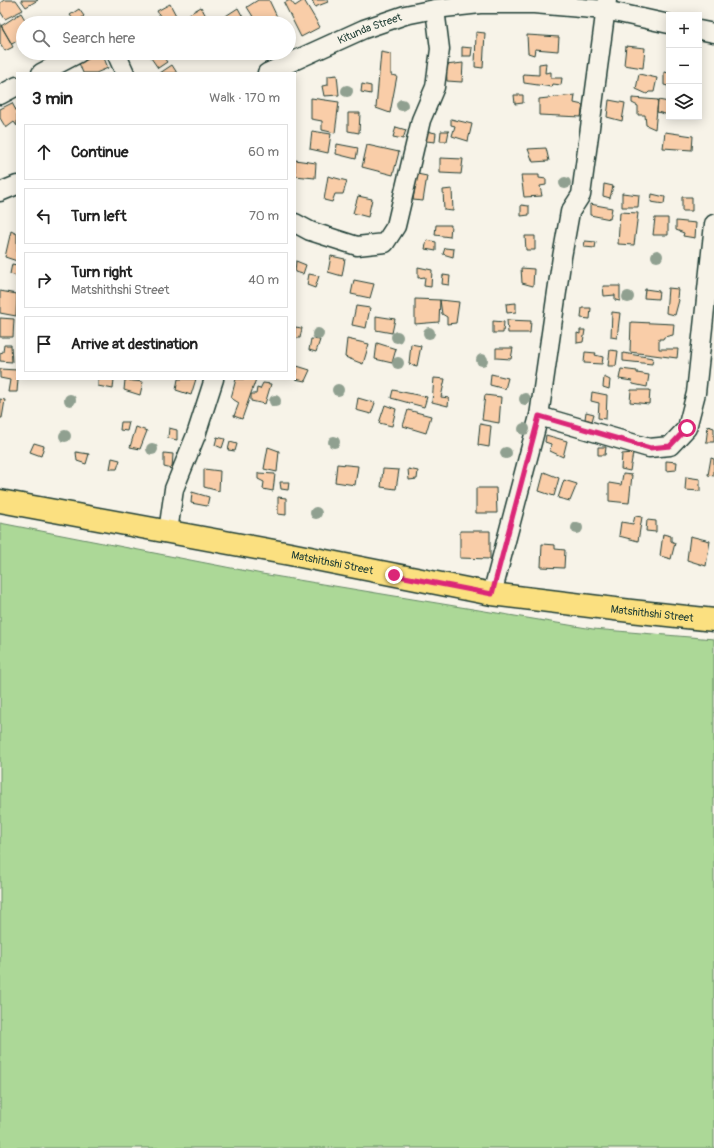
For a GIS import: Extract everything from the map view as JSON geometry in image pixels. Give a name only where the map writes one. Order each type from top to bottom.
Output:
[{"type":"main road","name":"Matshithshi Street","points":[[0,501],[290,554],[492,594],[714,620]]},
{"type":"street","name":"Kitunda Street","points":[[271,72],[284,69],[403,8],[435,9],[480,4],[606,5],[666,23]]},
{"type":"street","points":[[492,594],[539,416],[570,212],[582,195],[606,5]]},
{"type":"street","points":[[296,223],[310,231],[357,246],[385,243],[396,226],[421,120],[435,87],[440,49],[435,9]]},
{"type":"street","points":[[702,31],[714,33]]},
{"type":"street","points":[[43,72],[66,60]]},
{"type":"street","points":[[119,60],[125,72]]},
{"type":"street","points":[[0,95],[16,87]]},
{"type":"street","points":[[0,192],[16,185]]},
{"type":"street","points":[[539,416],[650,448],[670,446],[687,428],[708,334],[714,224]]},
{"type":"street","points":[[168,532],[174,489],[196,435],[214,380]]},
{"type":"green space","points":[[0,523],[262,574],[593,629],[714,639],[714,1148],[0,1148]]},
{"type":"building","points":[[4,0],[16,0],[23,10],[5,19],[0,11],[0,3]]},
{"type":"building","points":[[21,0],[38,0],[26,7]]},
{"type":"building","points":[[258,0],[269,0],[277,16],[253,16],[247,7]]},
{"type":"building","points":[[290,0],[295,6],[304,0],[320,27],[301,37],[296,27],[296,16],[290,16],[284,3]]},
{"type":"building","points":[[312,0],[327,0],[328,2],[315,7]]},
{"type":"building","points":[[170,4],[176,16],[160,16],[157,11]]},
{"type":"building","points":[[201,7],[206,16],[190,16],[189,14]]},
{"type":"building","points":[[238,8],[242,16],[226,16]]},
{"type":"building","points":[[79,9],[84,16],[71,16],[70,15]]},
{"type":"building","points":[[16,16],[16,41],[12,44],[1,26]]},
{"type":"building","points":[[0,23],[13,47],[5,51],[0,43]]},
{"type":"building","points":[[476,32],[485,33],[483,68],[475,67]]},
{"type":"building","points":[[527,35],[559,37],[558,51],[535,49],[534,55],[528,53]]},
{"type":"building","points":[[626,46],[645,48],[643,68],[624,65]]},
{"type":"building","points":[[462,47],[472,48],[471,56],[462,56]]},
{"type":"building","points":[[381,52],[391,54],[391,75],[397,76],[390,113],[376,108]]},
{"type":"building","points":[[86,60],[105,60],[108,68],[98,72],[83,72],[79,63]]},
{"type":"building","points":[[152,60],[166,60],[167,62],[158,68]]},
{"type":"building","points":[[463,63],[462,82],[447,81],[446,65]]},
{"type":"building","points":[[546,63],[545,73],[551,72],[551,78],[562,78],[561,85],[553,84],[552,87],[524,83],[523,74],[539,75],[539,64]]},
{"type":"building","points":[[172,65],[176,72],[162,72]]},
{"type":"building","points":[[664,72],[666,72],[666,86],[664,85]]},
{"type":"building","points":[[639,74],[657,78],[654,92],[649,92],[647,94],[636,89]]},
{"type":"building","points":[[337,75],[339,95],[324,96],[322,86],[328,85],[328,76]]},
{"type":"building","points":[[362,84],[371,86],[371,94],[361,92]]},
{"type":"building","points":[[514,95],[523,95],[523,103],[515,104]]},
{"type":"building","points":[[575,95],[574,103],[583,105],[581,117],[539,115],[539,99]]},
{"type":"building","points":[[311,98],[339,102],[335,133],[322,130],[322,121],[311,119]]},
{"type":"building","points":[[632,98],[658,100],[655,129],[646,125],[645,115],[638,115],[638,106],[632,103]]},
{"type":"building","points":[[609,100],[625,103],[622,121],[607,117]]},
{"type":"building","points":[[658,100],[666,101],[666,114],[657,112]]},
{"type":"building","points":[[12,103],[16,110],[16,125],[14,122],[6,128],[0,118],[0,109]]},
{"type":"building","points":[[348,113],[360,113],[359,133],[348,131]]},
{"type":"building","points":[[451,119],[472,124],[468,141],[452,136],[455,126],[451,125]]},
{"type":"building","points":[[396,127],[406,130],[403,139],[393,137]]},
{"type":"building","points":[[312,131],[331,134],[328,153],[310,149]]},
{"type":"building","points":[[426,131],[436,133],[435,142],[426,141]]},
{"type":"building","points":[[441,131],[449,131],[447,141],[440,141]]},
{"type":"building","points":[[665,132],[693,136],[692,150],[663,148]]},
{"type":"building","points":[[337,144],[358,148],[356,159],[336,154]]},
{"type":"building","points":[[367,145],[399,152],[393,175],[362,167]]},
{"type":"building","points":[[546,148],[549,161],[533,162],[528,149]]},
{"type":"building","points":[[440,158],[463,159],[461,174],[440,173]]},
{"type":"building","points":[[296,160],[316,163],[315,178],[296,176]]},
{"type":"building","points":[[417,174],[427,176],[423,201],[413,200]]},
{"type":"building","points":[[521,175],[539,175],[539,178],[546,179],[546,185],[540,186],[542,196],[524,197]]},
{"type":"building","points":[[328,176],[347,181],[343,194],[335,194],[332,202],[324,200]]},
{"type":"building","points":[[604,184],[613,186],[610,198],[603,196]]},
{"type":"building","points":[[452,189],[453,211],[444,210],[443,190]]},
{"type":"building","points":[[622,193],[639,195],[638,207],[622,207]]},
{"type":"building","points":[[652,194],[665,197],[664,204],[651,202]]},
{"type":"building","points":[[358,196],[372,199],[368,217],[353,213]]},
{"type":"building","points":[[682,197],[692,197],[692,211],[682,211]]},
{"type":"building","points":[[590,204],[612,208],[610,219],[590,215]]},
{"type":"building","points":[[521,205],[529,206],[529,215],[521,216]]},
{"type":"building","points":[[620,212],[638,213],[634,245],[618,244]]},
{"type":"building","points":[[655,218],[668,218],[668,235],[653,235]]},
{"type":"building","points":[[676,221],[696,223],[695,238],[683,236],[684,233],[676,230]]},
{"type":"building","points":[[436,225],[451,225],[450,237],[435,235]]},
{"type":"building","points":[[11,231],[16,234],[16,261],[5,257]]},
{"type":"building","points":[[525,236],[535,236],[535,250],[526,250]]},
{"type":"building","points":[[427,240],[436,242],[436,251],[425,249]]},
{"type":"building","points":[[585,241],[596,242],[595,248],[584,247]]},
{"type":"building","points":[[445,248],[454,249],[453,257],[443,254]]},
{"type":"building","points":[[331,256],[345,259],[342,276],[328,272]]},
{"type":"building","points":[[296,261],[306,265],[303,274],[296,272]]},
{"type":"building","points":[[12,264],[16,265],[16,276],[10,274]]},
{"type":"building","points":[[418,267],[432,270],[431,287],[424,286],[425,277],[418,278]]},
{"type":"building","points":[[521,268],[534,269],[533,286],[522,283]]},
{"type":"building","points":[[309,274],[319,276],[315,288],[307,285]]},
{"type":"building","points":[[443,275],[450,276],[449,285],[442,284]]},
{"type":"building","points":[[354,280],[374,284],[370,298],[351,294]]},
{"type":"building","points":[[603,286],[620,286],[620,301],[615,300],[615,295],[604,296]]},
{"type":"building","points":[[668,288],[678,289],[677,298],[679,300],[675,315],[666,313]]},
{"type":"building","points":[[645,289],[659,291],[658,299],[644,298]]},
{"type":"building","points":[[0,291],[16,294],[16,316],[0,313]]},
{"type":"building","points":[[415,299],[440,300],[439,322],[415,324]]},
{"type":"building","points":[[440,300],[459,302],[456,323],[447,324],[447,317],[442,314]]},
{"type":"building","points":[[516,303],[516,312],[507,313],[506,304]]},
{"type":"building","points":[[356,306],[370,308],[366,328],[352,325]]},
{"type":"building","points":[[582,308],[591,308],[590,319],[581,318]]},
{"type":"building","points":[[612,312],[620,313],[617,338],[611,337]]},
{"type":"building","points":[[376,316],[395,319],[392,333],[376,330]]},
{"type":"building","points":[[0,318],[14,319],[13,337],[0,337]]},
{"type":"building","points":[[507,320],[531,321],[530,333],[508,333]]},
{"type":"building","points":[[493,321],[504,322],[503,333],[493,333]]},
{"type":"building","points":[[631,322],[674,324],[673,335],[659,339],[659,349],[678,349],[677,358],[630,352]]},
{"type":"building","points":[[296,327],[302,328],[300,338],[296,338]]},
{"type":"building","points":[[580,330],[585,330],[583,342],[577,343],[577,333],[580,334]]},
{"type":"building","points":[[311,339],[320,340],[316,352],[309,350]]},
{"type":"building","points":[[347,339],[369,344],[363,364],[345,357]]},
{"type":"building","points":[[377,343],[396,349],[392,363],[375,359]]},
{"type":"building","points":[[411,344],[421,346],[417,366],[409,364]]},
{"type":"building","points":[[4,345],[11,345],[12,362],[0,361],[0,353],[3,352]]},
{"type":"building","points":[[496,348],[513,348],[511,359],[496,358]]},
{"type":"building","points":[[610,350],[618,351],[616,366],[608,366]]},
{"type":"building","points":[[585,352],[596,353],[595,355],[603,357],[602,364],[584,363]]},
{"type":"building","points":[[623,353],[653,358],[652,364],[623,361]]},
{"type":"building","points":[[297,366],[310,370],[305,381],[296,379]]},
{"type":"building","points":[[0,369],[16,370],[16,380],[18,380],[17,392],[8,392],[10,380],[0,378]]},
{"type":"building","points":[[621,369],[637,371],[637,373],[649,375],[647,387],[633,384],[632,381],[619,379]]},
{"type":"building","points":[[491,374],[508,378],[505,389],[490,385]]},
{"type":"building","points":[[604,377],[610,380],[609,389],[603,387]]},
{"type":"building","points":[[434,378],[445,379],[441,397],[449,398],[448,406],[432,402]]},
{"type":"building","points":[[98,380],[114,380],[113,389],[98,386]]},
{"type":"building","points":[[125,380],[143,382],[140,395],[124,390]]},
{"type":"building","points":[[178,380],[196,380],[191,395],[176,390]]},
{"type":"building","points":[[236,380],[256,380],[242,419],[234,416],[239,403],[231,398]]},
{"type":"building","points":[[263,383],[271,384],[265,404],[251,401],[251,394],[256,394],[257,388],[260,389]]},
{"type":"building","points":[[393,390],[427,397],[424,407],[391,398]]},
{"type":"building","points":[[631,390],[650,390],[649,404],[630,402]]},
{"type":"building","points":[[592,392],[607,395],[606,419],[598,418],[599,403],[591,401]]},
{"type":"building","points":[[485,395],[501,397],[499,423],[482,420]]},
{"type":"building","points":[[358,398],[375,403],[371,414],[356,410]]},
{"type":"building","points":[[0,399],[5,400],[2,418],[0,418]]},
{"type":"building","points":[[385,405],[396,409],[392,426],[379,423]]},
{"type":"building","points":[[408,410],[431,416],[426,433],[403,426]]},
{"type":"building","points":[[586,412],[594,414],[592,421],[585,419]]},
{"type":"building","points":[[121,422],[129,422],[127,431],[120,430]]},
{"type":"building","points":[[480,424],[491,426],[489,447],[478,445]]},
{"type":"building","points":[[708,426],[714,428],[714,442],[706,442]]},
{"type":"building","points":[[136,427],[147,431],[140,449],[130,447]]},
{"type":"building","points":[[169,428],[177,430],[177,440],[168,438]]},
{"type":"building","points":[[546,435],[567,441],[563,457],[550,451],[551,444],[545,442]]},
{"type":"building","points":[[217,437],[225,439],[222,448],[215,445]]},
{"type":"building","points":[[230,442],[237,444],[235,451],[228,450]]},
{"type":"building","points":[[34,443],[44,446],[41,456],[30,452]]},
{"type":"building","points":[[268,447],[279,451],[277,472],[264,469]]},
{"type":"building","points":[[598,447],[606,447],[605,455],[598,455]]},
{"type":"building","points":[[76,452],[89,454],[86,464],[77,461]]},
{"type":"building","points":[[164,453],[173,454],[172,469],[164,467]]},
{"type":"building","points":[[633,453],[630,471],[621,469],[622,454]]},
{"type":"building","points":[[112,458],[120,460],[117,469],[110,469]]},
{"type":"building","points":[[711,458],[714,459],[714,476],[708,475]]},
{"type":"building","points":[[666,461],[677,462],[676,470],[666,471]]},
{"type":"building","points":[[337,464],[358,466],[355,485],[335,482]]},
{"type":"building","points":[[204,469],[220,471],[219,491],[204,487]]},
{"type":"building","points":[[383,469],[399,470],[396,489],[381,487]]},
{"type":"building","points":[[408,469],[418,471],[417,479],[409,480]]},
{"type":"building","points":[[544,472],[559,478],[554,496],[539,491]]},
{"type":"building","points":[[258,473],[275,474],[273,491],[263,489],[264,482],[258,479]]},
{"type":"building","points":[[623,474],[632,475],[629,503],[609,501],[609,483],[621,485]]},
{"type":"building","points":[[686,477],[700,479],[700,491],[685,490]]},
{"type":"building","points":[[564,480],[577,484],[570,501],[558,498]]},
{"type":"building","points":[[280,482],[289,482],[288,490],[281,489]]},
{"type":"building","points":[[476,488],[496,488],[497,513],[476,513]]},
{"type":"building","points":[[192,492],[209,497],[207,506],[191,503]]},
{"type":"building","points":[[278,497],[286,498],[286,515],[278,514]]},
{"type":"building","points":[[635,516],[642,517],[638,541],[619,536],[621,522],[633,524]]},
{"type":"building","points":[[647,520],[656,521],[656,532],[646,531]]},
{"type":"building","points":[[460,531],[490,531],[490,559],[460,558]]},
{"type":"building","points":[[663,534],[671,536],[671,541],[675,543],[671,559],[660,556]]},
{"type":"building","points":[[690,536],[710,541],[706,566],[687,560]]},
{"type":"building","points":[[542,544],[555,545],[555,549],[565,550],[564,568],[541,567]]},
{"type":"route","points":[[394,575],[492,594],[539,416],[650,448],[670,446],[687,428]]}]
